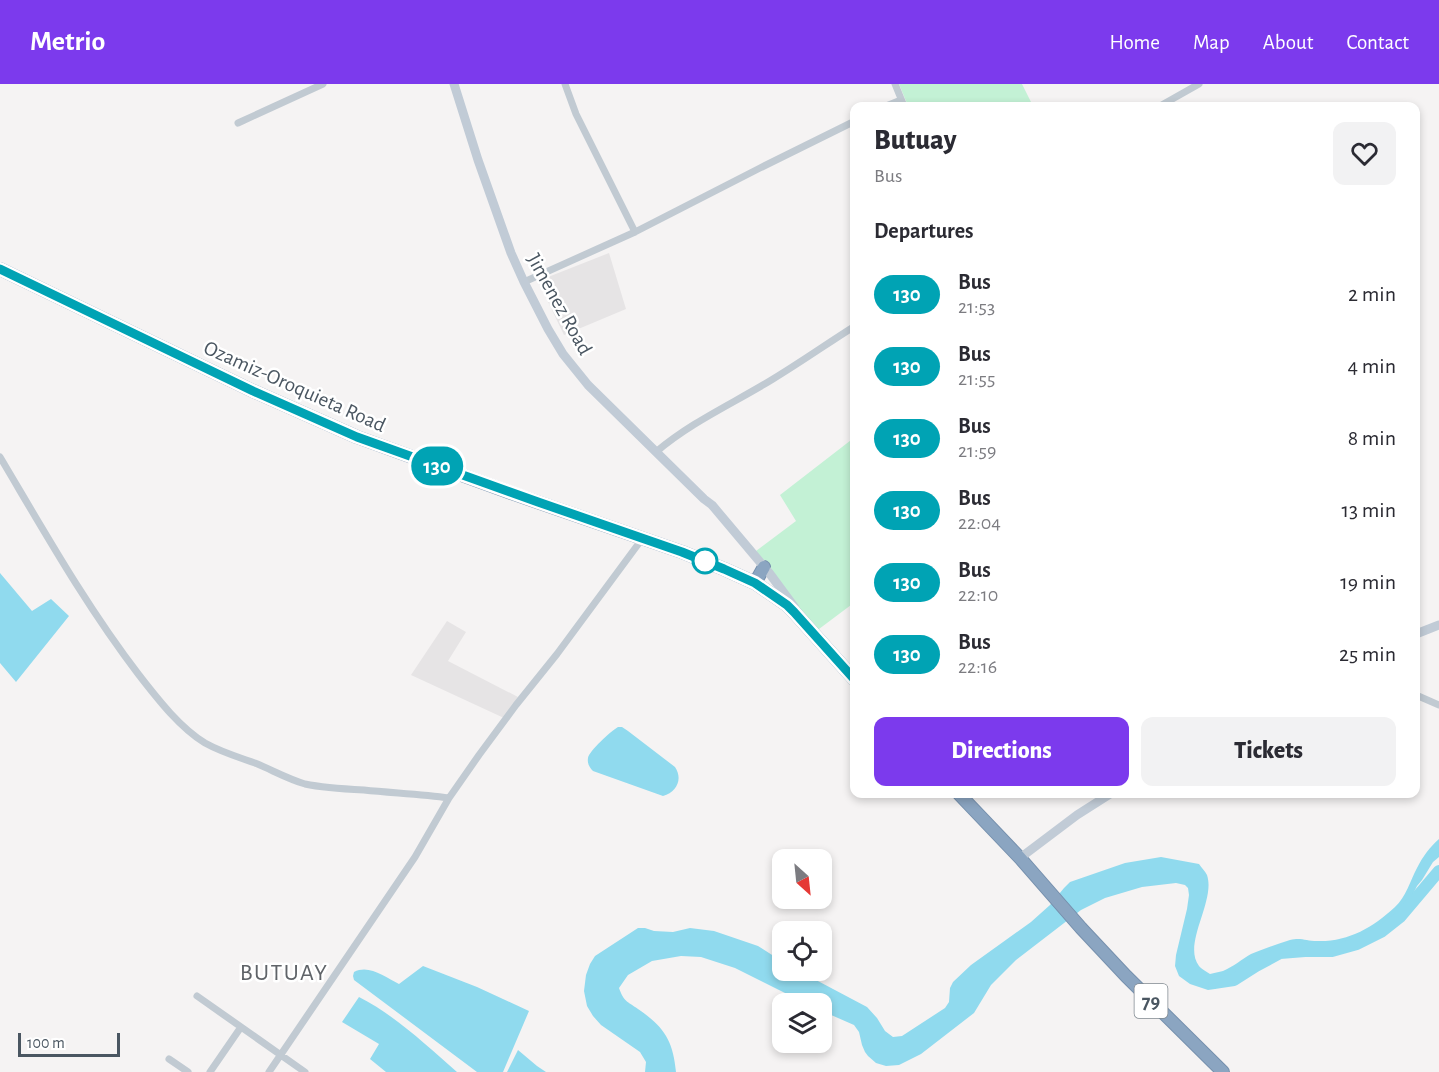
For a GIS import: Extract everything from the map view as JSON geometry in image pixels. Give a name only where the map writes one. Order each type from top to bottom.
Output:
[{"type":"highway","name":"Ozamiz-Oroquieta Road","points":[[0,269],[253,391],[357,437],[692,556],[760,574],[850,674]]},
{"type":"highway","name":"79","points":[[963,798],[1126,976],[1223,1072]]},
{"type":"main road","name":"Jimenez Road","points":[[454,84],[511,253],[548,329],[563,354],[588,385],[704,499],[760,574],[787,596],[805,623]]},
{"type":"main road","points":[[1420,632],[1439,625]]},
{"type":"main road","points":[[1020,858],[1104,798]]},
{"type":"street","points":[[238,123],[306,87],[323,84]]},
{"type":"street","points":[[565,84],[587,136],[634,232]]},
{"type":"street","points":[[895,84],[903,102]]},
{"type":"street","points":[[1167,102],[1199,84]]},
{"type":"street","points":[[524,282],[634,232],[850,123]]},
{"type":"street","points":[[656,452],[688,428],[774,378],[850,329]]},
{"type":"street","points":[[0,457],[64,566],[118,648],[169,711],[203,742],[227,754],[306,784],[337,789],[450,798]]},
{"type":"street","points":[[269,1072],[415,857],[450,798],[491,738],[557,654],[642,539]]},
{"type":"street","points":[[1420,697],[1439,705]]},
{"type":"street","points":[[197,996],[306,1072]]},
{"type":"street","points":[[210,1072],[240,1027]]},
{"type":"street","points":[[169,1059],[188,1072]]},
{"type":"shaded area","points":[[609,253],[626,309],[564,335],[538,281]]},
{"type":"shaded area","points":[[447,621],[466,632],[448,661],[518,697],[504,718],[411,675]]},
{"type":"green space","points":[[899,84],[1022,84],[1031,102],[906,102]]},
{"type":"green space","points":[[850,441],[850,606],[815,632],[756,551],[796,521],[780,495]]},
{"type":"water","points":[[0,573],[32,611],[51,599],[69,616],[16,682],[0,663]]},
{"type":"water","points":[[618,727],[628,731],[675,767],[678,780],[672,791],[663,796],[591,769],[588,762],[589,755]]},
{"type":"water","points":[[1439,839],[1439,857],[1433,862],[1399,914],[1374,933],[1334,947],[1282,949],[1215,989],[1208,990],[1190,984],[1179,976],[1175,966],[1189,895],[1185,885],[1176,883],[1142,887],[1105,898],[1081,910],[1016,960],[991,985],[974,1013],[921,1054],[899,1065],[886,1066],[876,1063],[868,1056],[854,1025],[832,1015],[832,993],[785,993],[735,968],[701,957],[681,956],[652,961],[628,975],[619,988],[626,1001],[661,1028],[670,1043],[676,1072],[645,1072],[646,1062],[640,1052],[601,1025],[587,1006],[584,991],[586,975],[595,956],[638,928],[673,932],[690,928],[714,931],[758,946],[772,955],[772,981],[818,981],[867,1007],[885,1031],[893,1037],[902,1036],[945,1008],[949,1002],[953,982],[971,965],[1031,922],[1070,882],[1125,863],[1161,857],[1199,864],[1207,875],[1209,885],[1196,934],[1195,957],[1200,967],[1210,974],[1223,971],[1251,954],[1290,940],[1328,941],[1349,936],[1368,927],[1399,903],[1414,873]]},
{"type":"water","points":[[423,966],[529,1011],[503,1072],[477,1072],[354,980],[353,976],[354,972],[360,970],[371,970],[399,984]]},
{"type":"water","points":[[359,997],[398,1022],[457,1072],[386,1072],[370,1059],[379,1044],[342,1022]]},
{"type":"water","points":[[518,1050],[537,1066],[546,1072],[507,1072]]},
{"type":"waterway","points":[[1214,983],[1234,980],[1280,953],[1332,951],[1357,944],[1381,932],[1400,917],[1439,871]]},
{"type":"bus line","name":"130","points":[[0,269],[253,391],[357,437],[682,552],[755,583],[787,605],[850,674]]},
{"type":"district","name":"BUTUAY","points":[[284,972]]}]
